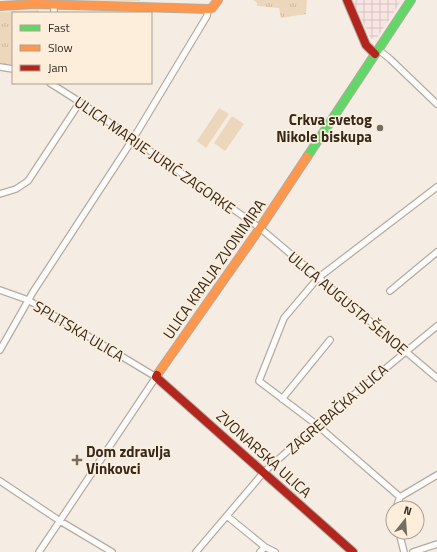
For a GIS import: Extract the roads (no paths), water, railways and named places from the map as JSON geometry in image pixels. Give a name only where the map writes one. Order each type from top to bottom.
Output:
[{"type":"main road","points":[[0,6],[54,9],[208,9],[215,5],[218,0]]},
{"type":"main road","points":[[347,0],[366,45],[377,52]]},
{"type":"main road","name":"ULICA KRALJA ZVONIMIRA","points":[[156,377],[260,228],[411,0]]},
{"type":"main road","name":"ZVONARSKA ULICA","points":[[156,377],[353,552]]},
{"type":"street","points":[[0,350],[28,300],[133,139],[207,16],[208,9]]},
{"type":"street","points":[[377,52],[390,59],[437,104]]},
{"type":"street","points":[[0,66],[12,68]]},
{"type":"street","name":"ULICA MARIJE JURIĆ ZAGORKE","points":[[52,84],[80,102],[260,228]]},
{"type":"street","points":[[0,194],[16,189],[28,182],[80,102]]},
{"type":"street","points":[[437,187],[318,278],[284,318],[259,381],[316,425],[400,498],[437,475]]},
{"type":"street","name":"ULICA AUGUSTA ŠENOE","points":[[260,228],[437,378]]},
{"type":"street","points":[[390,291],[437,252]]},
{"type":"street","name":"SPLITSKA ULICA","points":[[0,290],[28,300],[156,377]]},
{"type":"street","name":"ZAGREBAČKA ULICA","points":[[196,552],[264,472],[316,425],[437,326]]},
{"type":"street","points":[[282,399],[330,340]]},
{"type":"street","name":"ULICA KRALJA ZVONIMIRA","points":[[39,552],[156,377]]},
{"type":"street","points":[[0,481],[60,521],[112,552]]},
{"type":"street","points":[[227,516],[265,547],[275,552]]},
{"type":"street","points":[[401,540],[404,552]]},
{"type":"street","points":[[413,552],[437,544]]},
{"type":"street","points":[[260,552],[265,547]]},
{"type":"place","name":"Crkva svetog Nikole biskupa","points":[[380,128]]},
{"type":"place","name":"Dom zdravlja Vinkovci","points":[[77,460]]}]
